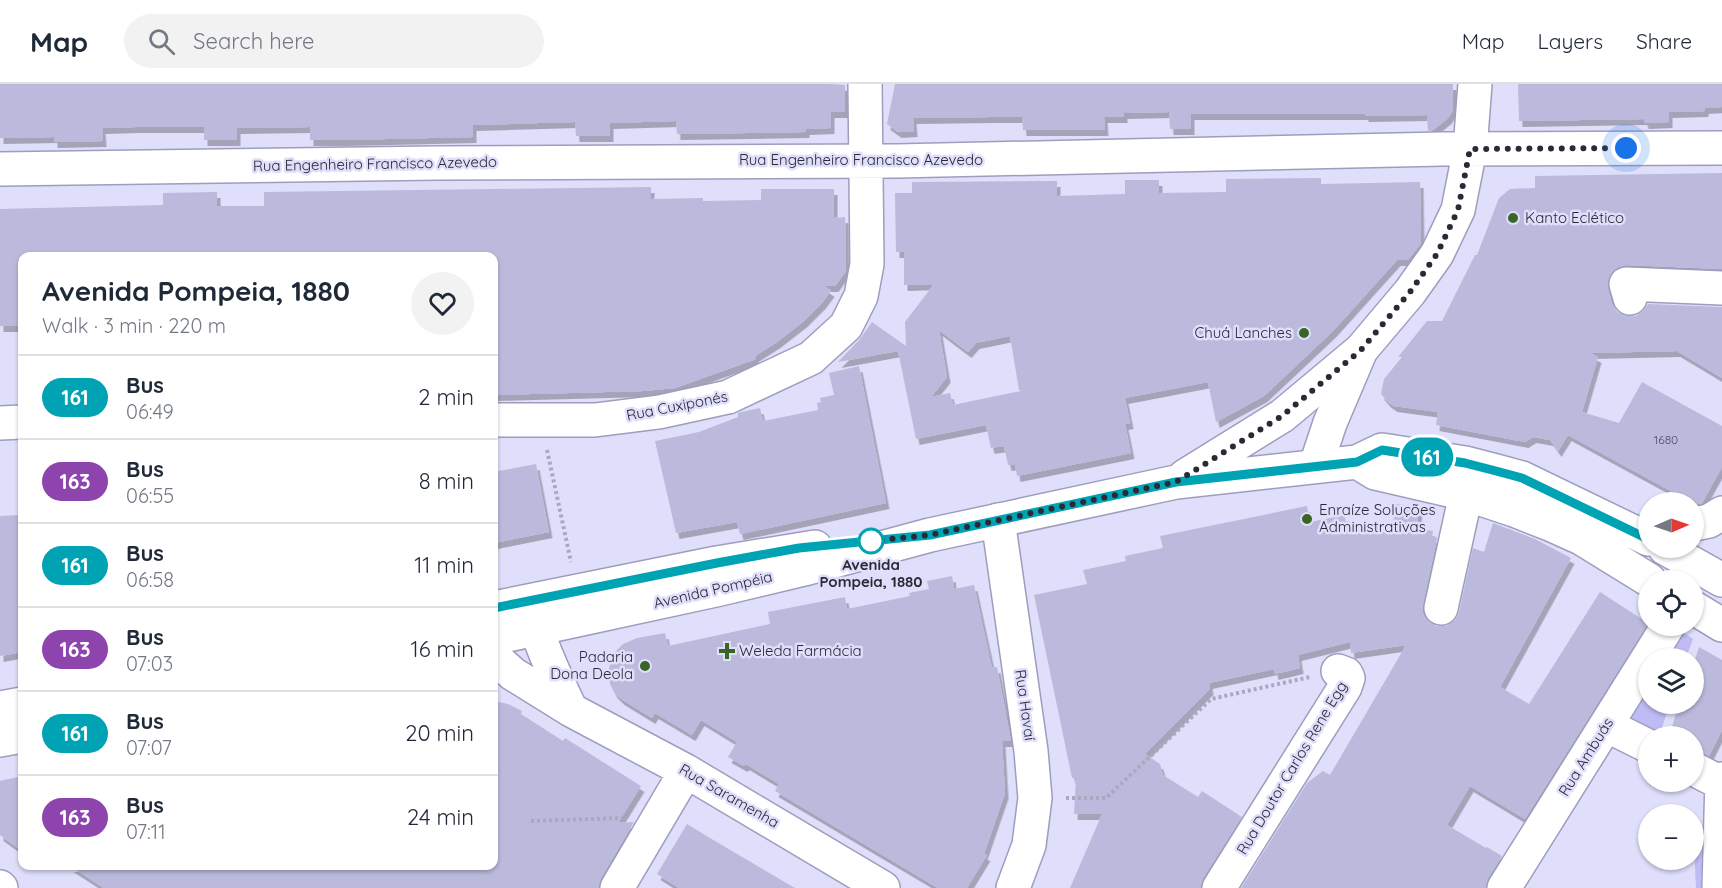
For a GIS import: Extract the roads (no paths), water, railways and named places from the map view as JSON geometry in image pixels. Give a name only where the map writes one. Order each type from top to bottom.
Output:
[{"type":"street","name":"Rua Cuxiponés","points":[[498,420],[616,418],[659,412],[728,397],[810,358],[846,326],[861,296],[867,264],[865,84]]},
{"type":"street","points":[[1176,482],[1282,416],[1361,350],[1410,292],[1437,254],[1458,210],[1470,149],[1475,84]]},
{"type":"street","name":"Rua Engenheiro Francisco Azevedo","points":[[0,169],[449,163],[866,161],[1470,149],[1722,148]]},
{"type":"street","points":[[1630,298],[1626,284],[1722,288]]},
{"type":"street","points":[[1316,465],[1330,423],[1361,350]]},
{"type":"street","points":[[0,423],[18,422]]},
{"type":"street","name":"Avenida Pompéia","points":[[498,609],[531,615],[720,589],[930,535],[1176,482],[1357,462],[1382,450],[1465,463],[1522,478],[1638,534]]},
{"type":"street","points":[[1357,462],[1375,473],[1466,494],[1514,510],[1581,538],[1638,573]]},
{"type":"street","points":[[1441,608],[1466,494]]},
{"type":"street","points":[[1704,522],[1722,513]]},
{"type":"street","name":"Rua Havaí","points":[[998,520],[1031,751],[1035,798],[1029,845],[1013,888]]},
{"type":"street","name":"Avenida Pompéia","points":[[498,636],[531,615],[578,591],[799,548],[930,535]]},
{"type":"street","points":[[1683,558],[1722,580]]},
{"type":"street","points":[[1704,614],[1722,625]]},
{"type":"street","points":[[531,615],[555,678],[571,710]]},
{"type":"street","name":"Rua Ambuás","points":[[1504,888],[1662,636]]},
{"type":"street","name":"Rua Saramenha","points":[[498,661],[513,674],[571,710],[686,771],[883,888]]},
{"type":"street","name":"Rua Doutor Carlos Rene Egg","points":[[1219,888],[1345,687],[1348,678],[1346,674],[1338,671]]},
{"type":"street","points":[[0,708],[18,705]]},
{"type":"street","points":[[1606,725],[1638,741]]},
{"type":"street","points":[[0,740],[18,737]]},
{"type":"street","points":[[617,888],[686,771]]},
{"type":"street","points":[[1704,774],[1721,783]]},
{"type":"street","points":[[1719,888],[1722,778]]},
{"type":"place","name":"Kanto Eclético","points":[[1513,218]]},
{"type":"place","name":"Chuá Lanches","points":[[1304,333]]},
{"type":"place","name":"Enraíze Soluções Administrativas","points":[[1307,519]]},
{"type":"place","name":"Avenida Pompeia, 1880","points":[[871,541]]},
{"type":"place","name":"Weleda Farmácia","points":[[727,651]]},
{"type":"place","name":"Padaria Dona Deola","points":[[645,666]]}]
